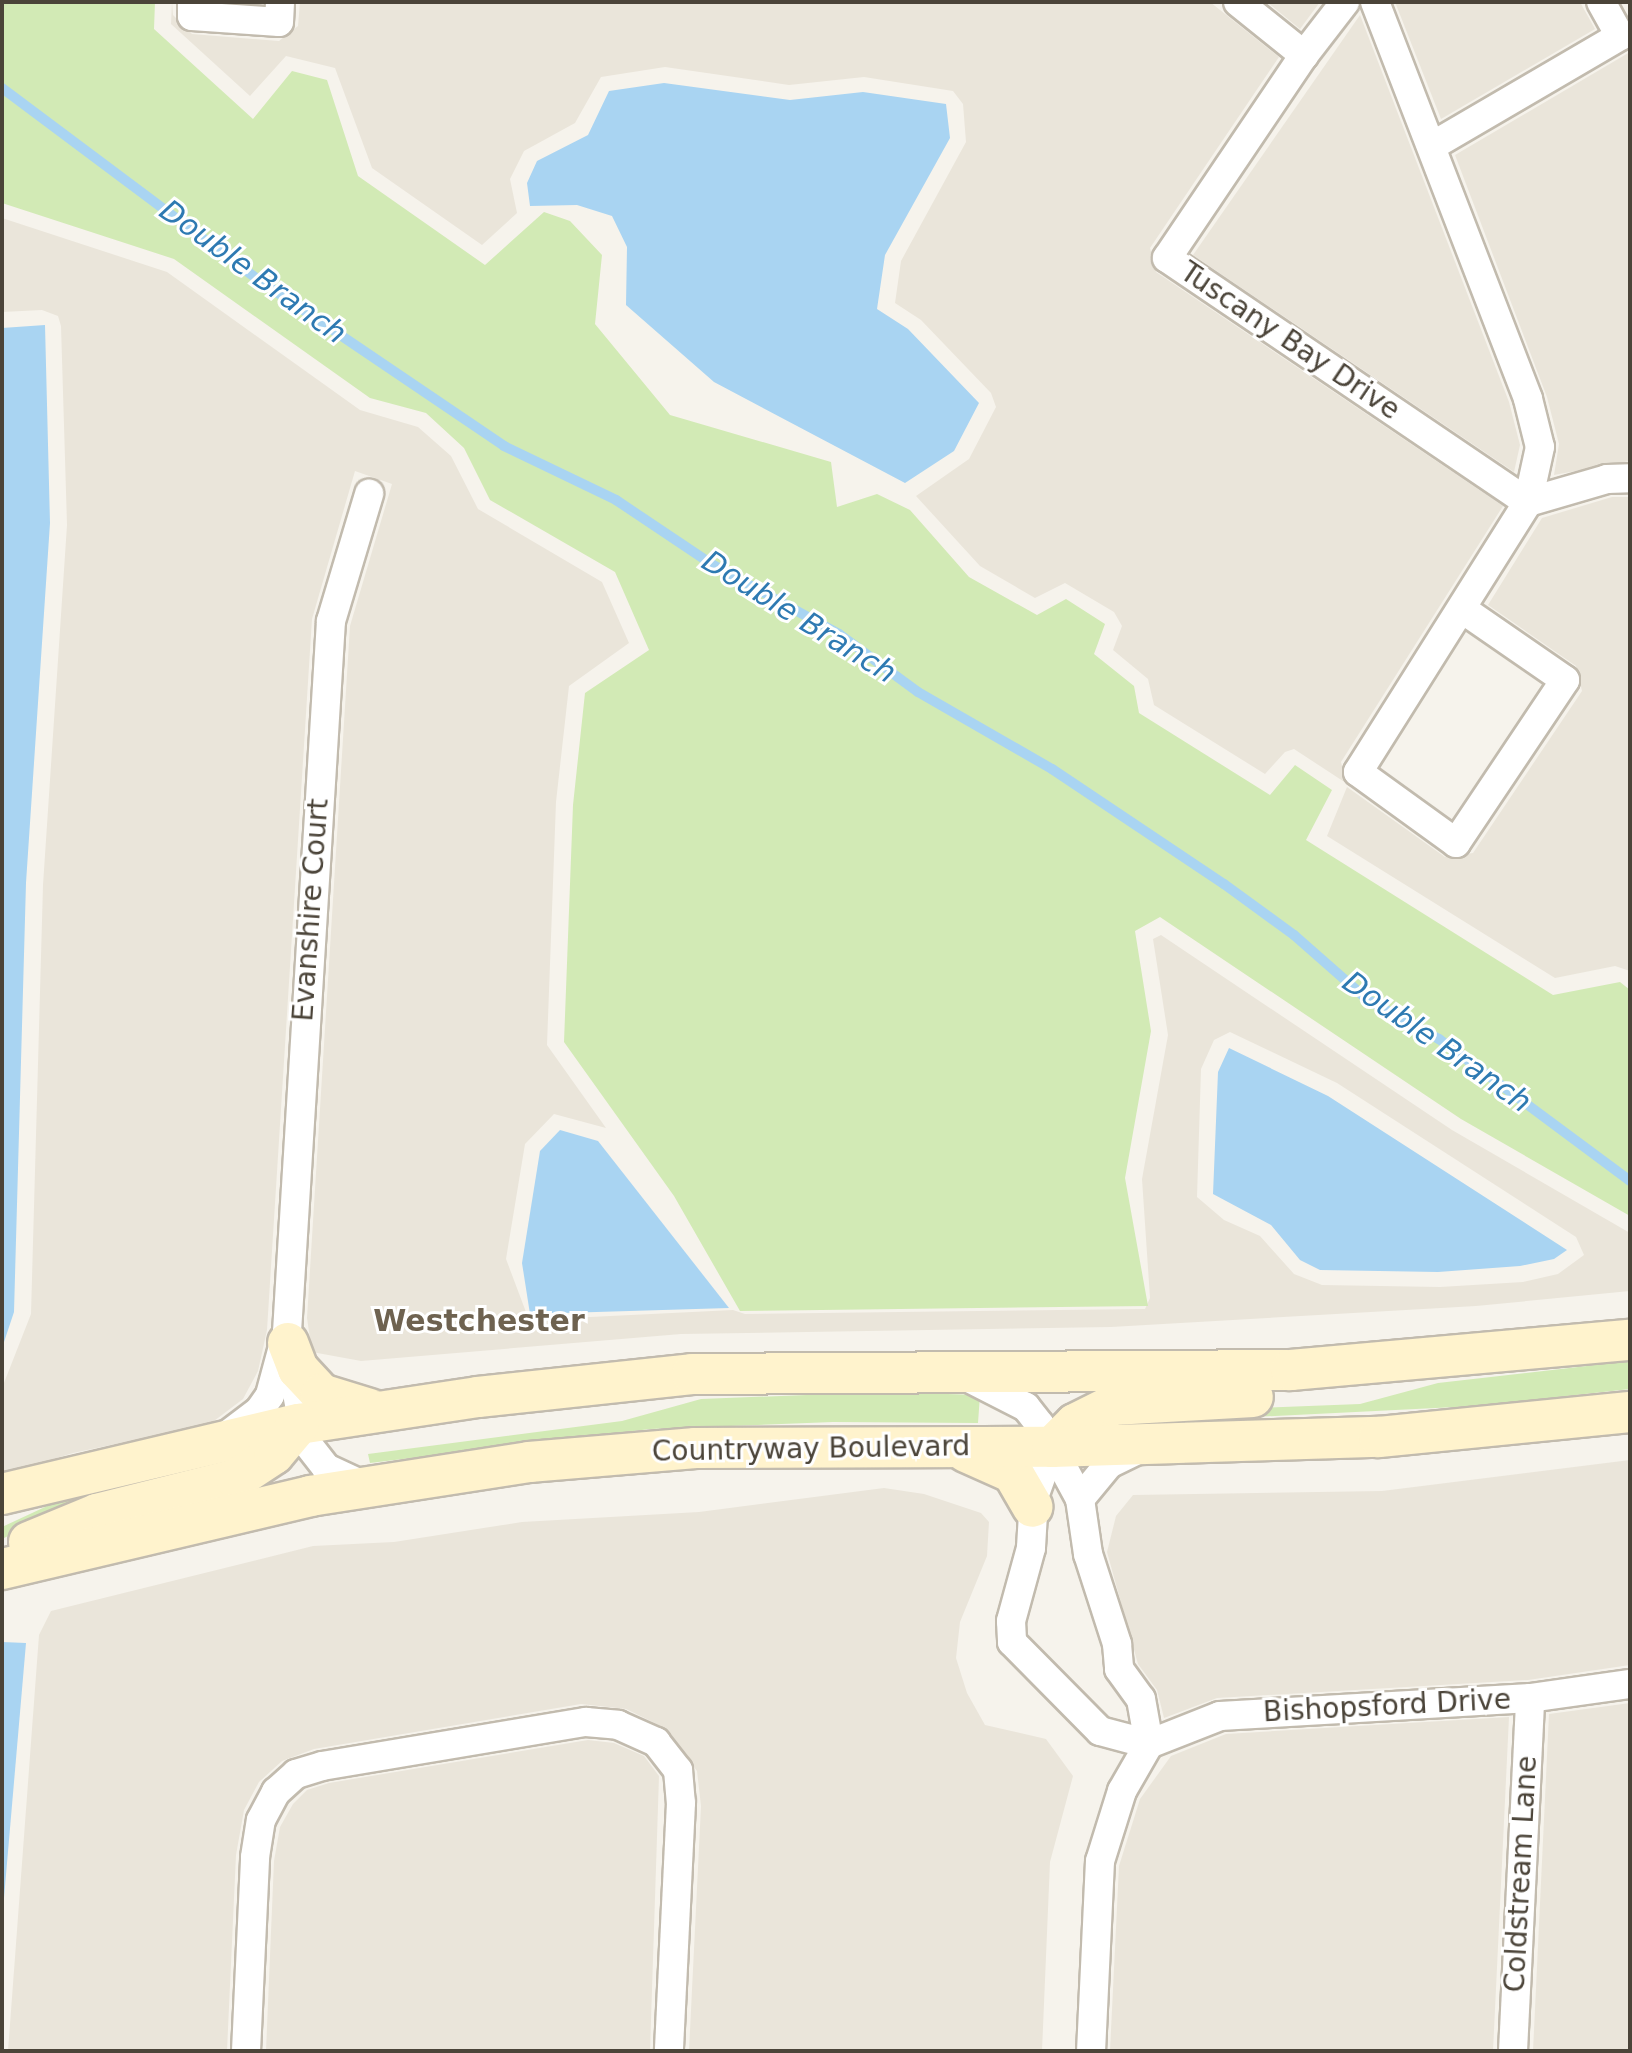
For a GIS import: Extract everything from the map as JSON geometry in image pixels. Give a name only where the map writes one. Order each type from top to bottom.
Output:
[{"type":"street","points":[[192,2],[192,16],[279,22],[280,2]]},
{"type":"street","points":[[1238,2],[1304,55],[1345,2]]},
{"type":"street","points":[[1375,2],[1528,399],[1540,447],[1528,502],[1358,772],[1456,843],[1565,680],[1462,609]]},
{"type":"street","points":[[1432,146],[1620,36],[1601,2]]},
{"type":"street","name":"Tuscany Bay Drive","points":[[1304,55],[1167,258],[1528,502]]},
{"type":"street","points":[[1528,502],[1607,479],[1630,478]]},
{"type":"street","name":"Evanshire Court","points":[[367,1487],[326,1468],[299,1424],[287,1338],[331,621],[369,494]]},
{"type":"street","points":[[287,1338],[298,1369],[321,1394],[357,1408],[386,1411]]},
{"type":"street","name":"Evanshire Court","points":[[219,1441],[259,1411],[270,1395],[287,1338]]},
{"type":"street","points":[[2,1494],[299,1424],[692,1374],[1291,1370],[1630,1340]]},
{"type":"street","points":[[1149,1744],[1100,1731],[1012,1642],[1011,1621],[1031,1548],[1033,1507],[1052,1447],[1075,1424],[1113,1405],[1353,1390],[1465,1357]]},
{"type":"street","points":[[955,1373],[986,1383],[1026,1407],[1052,1447],[1080,1499],[1088,1554],[1117,1644],[1119,1669],[1141,1699],[1149,1744],[1122,1791],[1100,1861],[1091,2051]]},
{"type":"street","name":"Countryway Boulevard","points":[[2,1569],[367,1487],[529,1462],[695,1448],[1052,1447],[1379,1437],[1630,1412]]},
{"type":"street","points":[[2,1559],[47,1532],[97,1514],[236,1479],[274,1454],[299,1424]]},
{"type":"street","points":[[1080,1499],[1109,1464],[1152,1444]]},
{"type":"street","points":[[942,1445],[999,1464],[1013,1473],[1033,1507]]},
{"type":"street","points":[[2,1510],[68,1477]]},
{"type":"street","name":"Bishopsford Drive","points":[[1149,1744],[1220,1716],[1530,1698],[1630,1684]]},
{"type":"street","name":"Coldstream Lane","points":[[1513,2051],[1530,1698]]},
{"type":"street","points":[[246,2051],[255,1857],[261,1820],[276,1792],[296,1774],[322,1766],[586,1722],[618,1725],[656,1742],[678,1770],[681,1803],[669,2051]]},
{"type":"shaded area","points":[[172,2],[173,15],[192,34],[279,41],[298,26],[300,2],[1210,2],[1279,57],[1150,248],[1156,272],[1503,506],[1341,762],[1346,783],[1294,749],[1285,752],[1265,774],[1154,705],[1148,679],[1113,650],[1122,626],[1114,612],[1065,583],[1035,598],[980,566],[916,496],[969,459],[996,407],[991,393],[921,320],[895,303],[901,261],[966,142],[963,104],[953,91],[864,77],[789,85],[665,67],[601,77],[575,123],[524,151],[510,179],[517,213],[482,245],[372,168],[335,68],[286,56],[250,96],[171,24]]},
{"type":"shaded area","points":[[1267,2],[1320,2],[1300,29]]},
{"type":"shaded area","points":[[1395,2],[1580,2],[1595,29],[1441,119]]},
{"type":"shaded area","points":[[1360,15],[1509,402],[1520,445],[1514,472],[1193,255]]},
{"type":"shaded area","points":[[1630,52],[1630,461],[1554,475],[1559,444],[1547,397],[1455,155]]},
{"type":"shaded area","points":[[2,218],[167,272],[360,410],[418,427],[451,456],[478,509],[602,582],[629,643],[569,686],[556,802],[547,1045],[606,1128],[554,1114],[525,1144],[506,1259],[529,1320],[733,1310],[745,1314],[1145,1309],[1150,1298],[1142,1179],[1168,1035],[1153,939],[1161,935],[1452,1130],[1630,1233],[1630,1291],[1476,1306],[1111,1327],[681,1334],[361,1361],[312,1352],[307,1318],[350,626],[392,484],[355,471],[312,619],[267,1330],[258,1371],[243,1399],[210,1424],[73,1453],[2,1475],[2,1388],[31,1314],[43,885],[67,525],[61,326],[58,316],[42,310],[2,312]],"holes":[[[1230,1032],[1337,1083],[1576,1237],[1584,1255],[1558,1274],[1523,1282],[1440,1287],[1322,1285],[1294,1274],[1260,1236],[1224,1220],[1197,1197],[1201,1069],[1214,1040]]]},
{"type":"shaded area","points":[[1612,497],[1630,497],[1630,971],[1615,966],[1555,978],[1327,836],[1347,787],[1445,857],[1473,853],[1582,691],[1576,666],[1488,605],[1542,518]]},
{"type":"shaded area","points":[[1630,1460],[1630,1665],[1528,1680],[1217,1698],[1164,1718],[1157,1690],[1138,1664],[1107,1552],[1116,1516],[1133,1495],[1382,1491]]},
{"type":"shaded area","points":[[884,1488],[924,1494],[981,1513],[989,1522],[987,1556],[960,1622],[956,1658],[967,1693],[985,1725],[1046,1739],[1073,1776],[1050,1862],[1042,2051],[689,2051],[701,1806],[697,1771],[663,1727],[626,1709],[581,1704],[314,1749],[282,1761],[259,1782],[244,1810],[236,1855],[227,2051],[8,2051],[39,1635],[51,1611],[313,1546],[394,1542],[522,1522],[699,1512]]},
{"type":"shaded area","points":[[1630,1703],[1630,2051],[1533,2051],[1549,1714]]},
{"type":"shaded area","points":[[1509,1717],[1493,2051],[1110,2051],[1119,1866],[1140,1799],[1171,1756],[1226,1734]]},
{"type":"shaded area","points":[[588,1740],[614,1743],[644,1756],[659,1776],[650,2051],[266,2051],[274,1861],[280,1827],[293,1804],[307,1790],[329,1783]]},
{"type":"green space","points":[[2,2],[155,2],[154,29],[253,119],[292,71],[327,80],[358,176],[485,265],[544,212],[570,221],[602,255],[595,324],[670,415],[831,462],[837,507],[877,494],[910,510],[969,577],[1037,615],[1066,599],[1105,624],[1094,654],[1134,686],[1139,713],[1270,795],[1295,765],[1332,790],[1306,840],[1553,995],[1620,982],[1630,990],[1630,1216],[1461,1119],[1160,917],[1135,931],[1151,1031],[1125,1178],[1148,1306],[740,1311],[674,1196],[564,1042],[573,805],[585,693],[649,650],[615,572],[490,500],[464,448],[426,413],[370,398],[174,259],[2,203]]},
{"type":"green space","points":[[1630,1361],[1630,1389],[1476,1406],[1153,1422],[1211,1410],[1360,1404],[1438,1383]]},
{"type":"green space","points":[[883,1392],[980,1395],[978,1423],[833,1422],[650,1429],[370,1463],[368,1454],[622,1421],[701,1399]]},
{"type":"green space","points":[[202,1466],[61,1510],[2,1539],[2,1527],[60,1500]]},
{"type":"water","points":[[664,83],[790,100],[863,92],[946,104],[950,138],[885,255],[877,309],[908,329],[979,403],[954,451],[905,483],[714,382],[626,305],[627,247],[612,216],[577,205],[530,206],[527,183],[537,161],[588,135],[609,91]]},
{"type":"water","points":[[45,325],[50,523],[26,883],[14,1312],[2,1348],[2,328]]},
{"type":"water","points":[[1229,1048],[1328,1096],[1567,1250],[1554,1259],[1520,1266],[1438,1272],[1320,1270],[1300,1260],[1271,1225],[1213,1194],[1218,1072]]},
{"type":"water","points":[[560,1130],[598,1141],[729,1308],[530,1314],[522,1263],[540,1151]]},
{"type":"water","points":[[2,1642],[26,1643],[2,1921]]},
{"type":"waterway","name":"Double Branch","points":[[2,88],[259,280],[504,446],[616,500],[713,565],[839,634],[918,692],[1052,769],[1224,884],[1294,935],[1368,1000],[1439,1039],[1630,1181]]},
{"type":"district","name":"Westchester","points":[[479,1321]]}]
